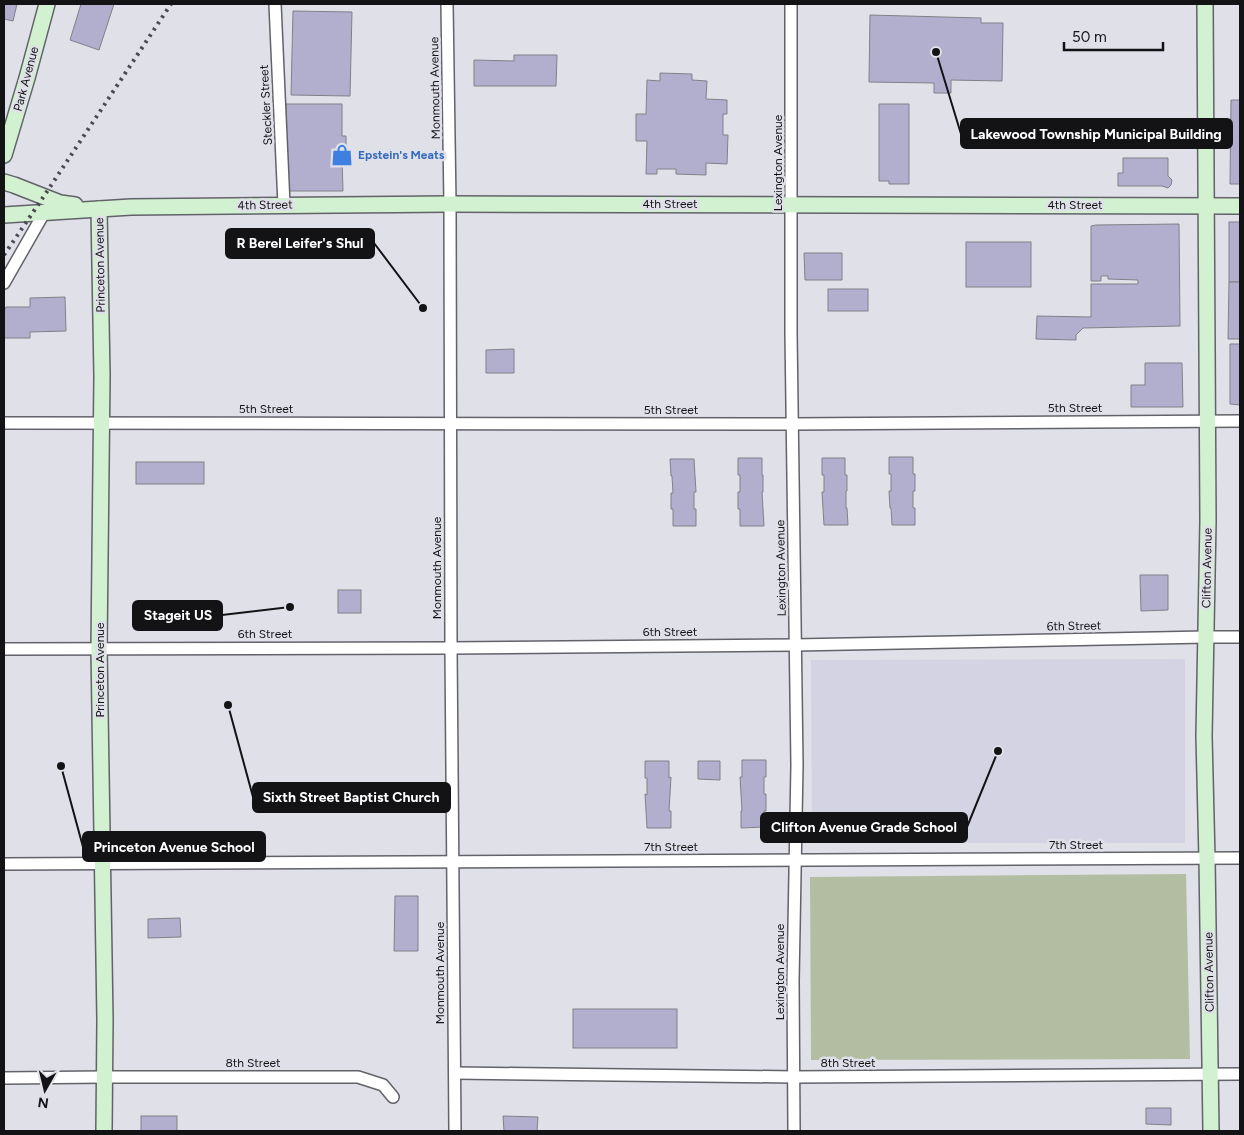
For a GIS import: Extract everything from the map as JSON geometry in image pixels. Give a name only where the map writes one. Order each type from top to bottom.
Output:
[{"type":"street","name":"Park Avenue","points":[[4,155],[47,4]]},
{"type":"street","name":"Steckler Street","points":[[275,4],[284,205]]},
{"type":"street","name":"Monmouth Avenue","points":[[447,4],[450,204],[455,1131]]},
{"type":"street","name":"Lexington Avenue","points":[[791,4],[791,333],[797,766],[793,980],[794,1131]]},
{"type":"street","name":"Clifton Avenue","points":[[1205,4],[1208,521],[1204,736],[1211,1131]]},
{"type":"street","points":[[4,182],[60,203],[99,209]]},
{"type":"street","name":"4th Street","points":[[99,209],[131,207],[450,204],[1240,206]]},
{"type":"street","points":[[4,216],[99,209]]},
{"type":"street","name":"Princeton Avenue","points":[[99,209],[102,376],[99,649],[105,1011],[104,1131]]},
{"type":"street","points":[[4,283],[44,213]]},
{"type":"street","name":"5th Street","points":[[4,423],[793,424],[1240,421]]},
{"type":"street","name":"6th Street","points":[[4,649],[451,648],[1240,637]]},
{"type":"street","name":"7th Street","points":[[4,864],[1240,858]]},
{"type":"street","name":"8th Street","points":[[455,1073],[794,1077],[1240,1074]]},
{"type":"street","name":"8th Street","points":[[4,1078],[358,1077],[383,1085],[393,1097]]},
{"type":"shaded area","points":[[1185,659],[1185,843],[812,843],[811,660]]},
{"type":"green space","points":[[1186,874],[1190,1059],[811,1060],[810,877]]},
{"type":"building","points":[[4,4],[17,4],[13,21],[4,19]]},
{"type":"building","points":[[81,4],[114,4],[99,50],[70,40]]},
{"type":"building","points":[[293,11],[352,12],[350,96],[291,95]]},
{"type":"building","points":[[870,15],[981,18],[981,23],[1003,23],[1002,81],[951,80],[951,93],[934,93],[934,83],[869,82]]},
{"type":"building","points":[[514,55],[557,55],[556,86],[474,86],[474,60],[514,61]]},
{"type":"building","points":[[660,73],[692,74],[692,80],[707,81],[706,99],[727,100],[727,114],[723,114],[723,135],[728,135],[727,164],[706,163],[706,175],[676,174],[676,169],[657,169],[657,174],[646,174],[647,141],[636,141],[636,114],[646,114],[647,80],[660,81]]},
{"type":"building","points":[[1231,100],[1240,100],[1240,184],[1230,184]]},
{"type":"building","points":[[286,104],[342,104],[342,136],[346,136],[346,159],[342,159],[343,191],[287,191]]},
{"type":"building","points":[[879,104],[909,104],[909,184],[889,184],[889,181],[879,181]]},
{"type":"building","points":[[1123,158],[1168,158],[1168,176],[1172,180],[1171,185],[1168,188],[1162,186],[1118,186],[1118,173],[1123,173]]},
{"type":"building","points":[[1229,222],[1240,222],[1240,282],[1229,282]]},
{"type":"building","points":[[1179,224],[1180,326],[1083,328],[1076,335],[1076,340],[1036,339],[1037,316],[1091,317],[1091,284],[1138,284],[1138,280],[1108,279],[1108,276],[1101,276],[1101,281],[1091,281],[1091,226]]},
{"type":"building","points":[[966,242],[1031,242],[1031,287],[966,287]]},
{"type":"building","points":[[804,253],[842,253],[842,280],[805,280]]},
{"type":"building","points":[[1229,282],[1240,282],[1240,339],[1228,339]]},
{"type":"building","points":[[828,289],[868,289],[868,311],[828,311]]},
{"type":"building","points":[[65,297],[66,331],[30,332],[30,338],[4,338],[4,311],[6,307],[30,307],[30,298]]},
{"type":"building","points":[[1230,344],[1240,344],[1240,405],[1230,404]]},
{"type":"building","points":[[514,349],[514,373],[486,373],[486,350]]},
{"type":"building","points":[[1145,363],[1182,363],[1183,407],[1131,407],[1131,385],[1145,385]]},
{"type":"building","points":[[889,457],[913,457],[915,525],[892,525]]},
{"type":"building","points":[[738,458],[762,458],[764,526],[740,526]]},
{"type":"building","points":[[822,458],[845,458],[848,525],[824,525]]},
{"type":"building","points":[[670,459],[694,459],[696,526],[673,526]]},
{"type":"building","points":[[136,462],[204,462],[204,484],[136,484]]},
{"type":"building","points":[[1140,575],[1168,575],[1168,610],[1141,611]]},
{"type":"building","points":[[338,590],[361,590],[361,613],[338,613]]},
{"type":"building","points":[[742,760],[766,760],[764,794],[766,794],[766,811],[764,811],[764,827],[741,828],[740,777],[742,777]]},
{"type":"building","points":[[645,761],[669,761],[669,778],[671,777],[669,811],[671,811],[671,828],[647,828]]},
{"type":"building","points":[[698,761],[720,761],[720,780],[698,779]]},
{"type":"building","points":[[395,896],[418,896],[418,951],[394,951]]},
{"type":"building","points":[[180,918],[181,937],[148,938],[148,919]]},
{"type":"building","points":[[573,1009],[677,1009],[677,1048],[573,1048]]},
{"type":"building","points":[[1146,1108],[1171,1108],[1171,1125],[1146,1124]]},
{"type":"building","points":[[141,1116],[177,1116],[177,1131],[141,1131]]},
{"type":"building","points":[[503,1116],[538,1117],[537,1131],[504,1131]]},
{"type":"railway","points":[[4,255],[171,4]]},
{"type":"place","name":"Lakewood Township Municipal Building","points":[[936,52]]},
{"type":"place","name":"Epstein's Meats","points":[[342,155]]},
{"type":"place","name":"R Berel Leifer's Shul","points":[[423,308]]},
{"type":"place","name":"Stageit US","points":[[290,607]]},
{"type":"place","name":"Sixth Street Baptist Church","points":[[228,705]]},
{"type":"place","name":"Clifton Avenue Grade School","points":[[998,751]]},
{"type":"place","name":"Princeton Avenue School","points":[[61,766]]}]
